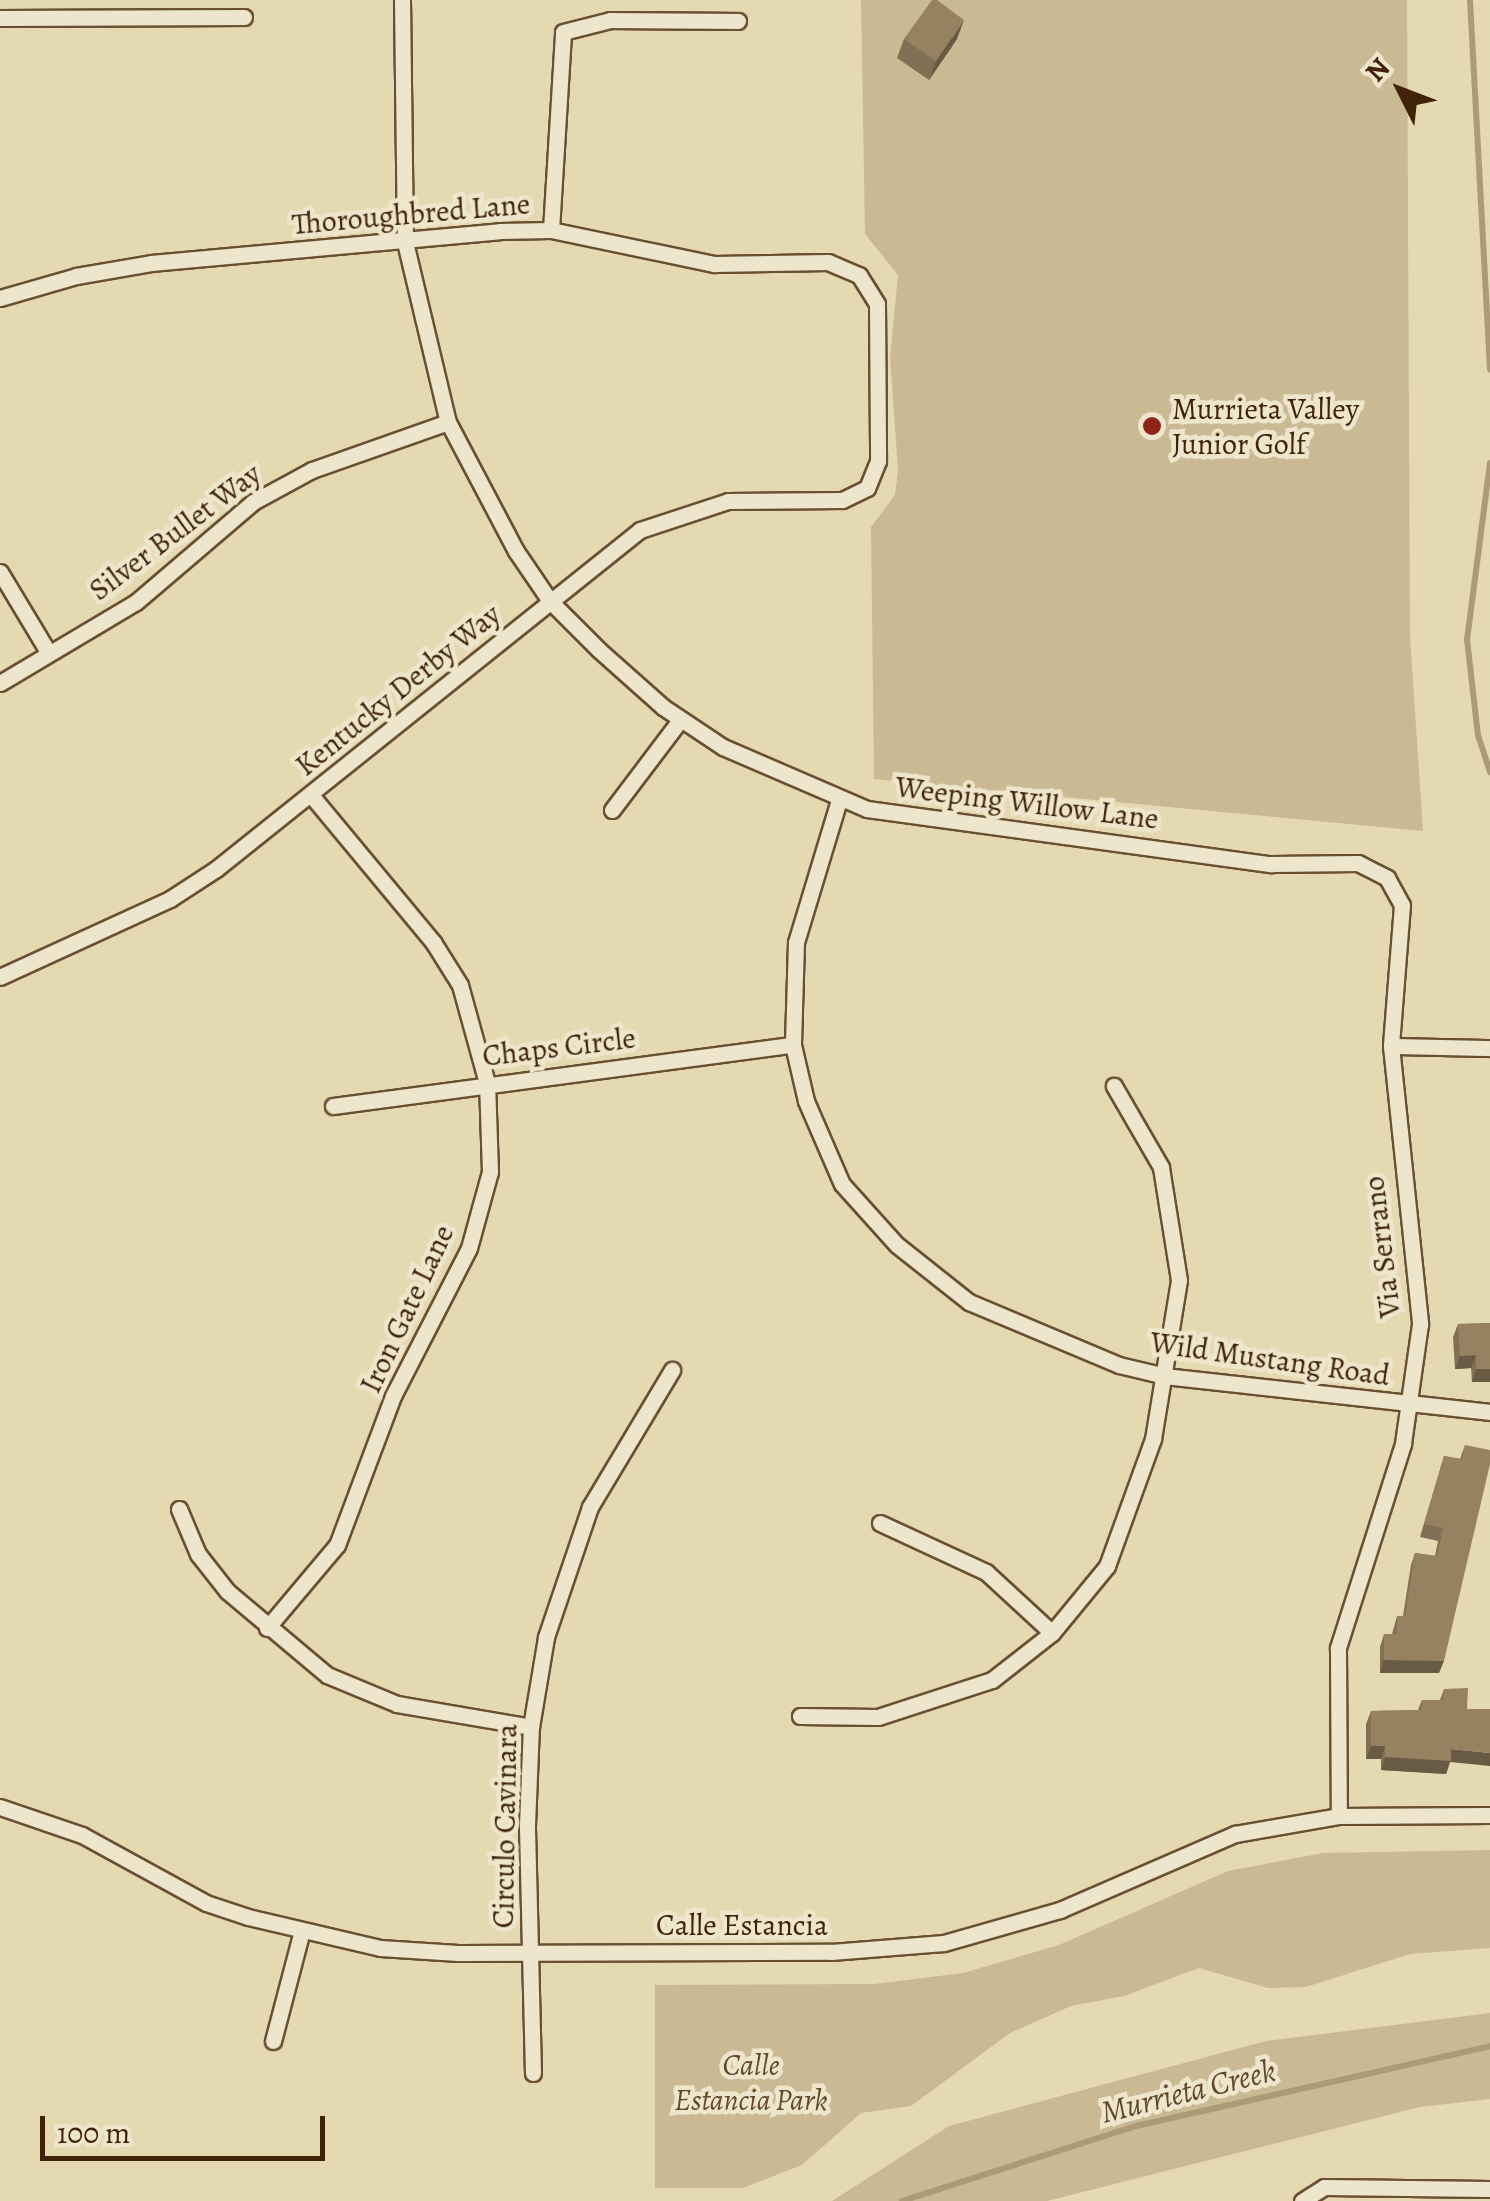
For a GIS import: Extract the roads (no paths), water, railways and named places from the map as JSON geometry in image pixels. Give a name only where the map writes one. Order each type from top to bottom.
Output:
[{"type":"street","name":"Weeping Willow Lane","points":[[402,0],[406,242],[448,422],[550,601],[680,720],[838,800],[989,830],[1271,864],[1358,863]]},
{"type":"street","points":[[0,18],[244,16]]},
{"type":"street","points":[[551,230],[562,32],[610,20],[738,20]]},
{"type":"street","name":"Thoroughbred Lane","points":[[0,298],[76,276],[152,264],[551,230],[714,264],[828,262],[859,275],[877,304],[878,461],[867,488],[842,500]]},
{"type":"street","name":"Silver Bullet Way","points":[[0,683],[151,592],[253,502],[312,470],[448,422]]},
{"type":"street","name":"Kentucky Derby Way","points":[[0,977],[170,899],[312,796],[640,530],[728,501],[842,500]]},
{"type":"street","points":[[0,572],[48,652]]},
{"type":"street","points":[[612,810],[680,720]]},
{"type":"street","name":"Iron Gate Lane","points":[[267,1628],[336,1545],[393,1396],[470,1248],[490,1172],[487,1083],[460,985],[410,913],[312,796]]},
{"type":"street","name":"Wild Mustang Road","points":[[838,800],[796,942],[793,1045],[806,1100],[842,1184],[922,1268],[969,1302],[1042,1337],[1166,1376],[1490,1412]]},
{"type":"street","name":"Via Serrano","points":[[1339,1816],[1338,1648],[1412,1406],[1420,1324],[1391,1046],[1402,905],[1388,878],[1358,863]]},
{"type":"street","name":"Chaps Circle","points":[[333,1106],[793,1045]]},
{"type":"street","points":[[1391,1046],[1490,1048]]},
{"type":"street","points":[[800,1716],[878,1717],[942,1701],[992,1680],[1052,1633],[1107,1566],[1131,1513],[1166,1376],[1179,1280],[1175,1226],[1161,1167],[1114,1086]]},
{"type":"street","name":"Circulo Cavinara","points":[[533,2072],[526,1825],[531,1727],[546,1637],[590,1507],[672,1370]]},
{"type":"street","points":[[180,1509],[198,1554],[267,1628],[356,1690],[397,1704],[531,1727]]},
{"type":"street","points":[[880,1523],[986,1572],[1052,1633]]},
{"type":"street","name":"Calle Estancia","points":[[0,1807],[82,1835],[206,1902],[301,1934],[380,1948],[532,1953],[831,1952],[944,1942],[1060,1910],[1235,1834],[1339,1816],[1490,1815]]},
{"type":"street","points":[[274,2041],[301,1934]]},
{"type":"street","points":[[1302,2201],[1324,2187],[1490,2189]]},
{"type":"waterway","points":[[1470,0],[1490,369]]},
{"type":"waterway","points":[[1490,463],[1467,639],[1478,735],[1490,772]]},
{"type":"waterway","name":"Murrieta Creek","points":[[902,2201],[1136,2126],[1490,2046]]},
{"type":"place","name":"Murrieta Valley Junior Golf","points":[[1152,426]]},
{"type":"park label","name":"Calle Estancia Park","points":[[751,2082]]}]
